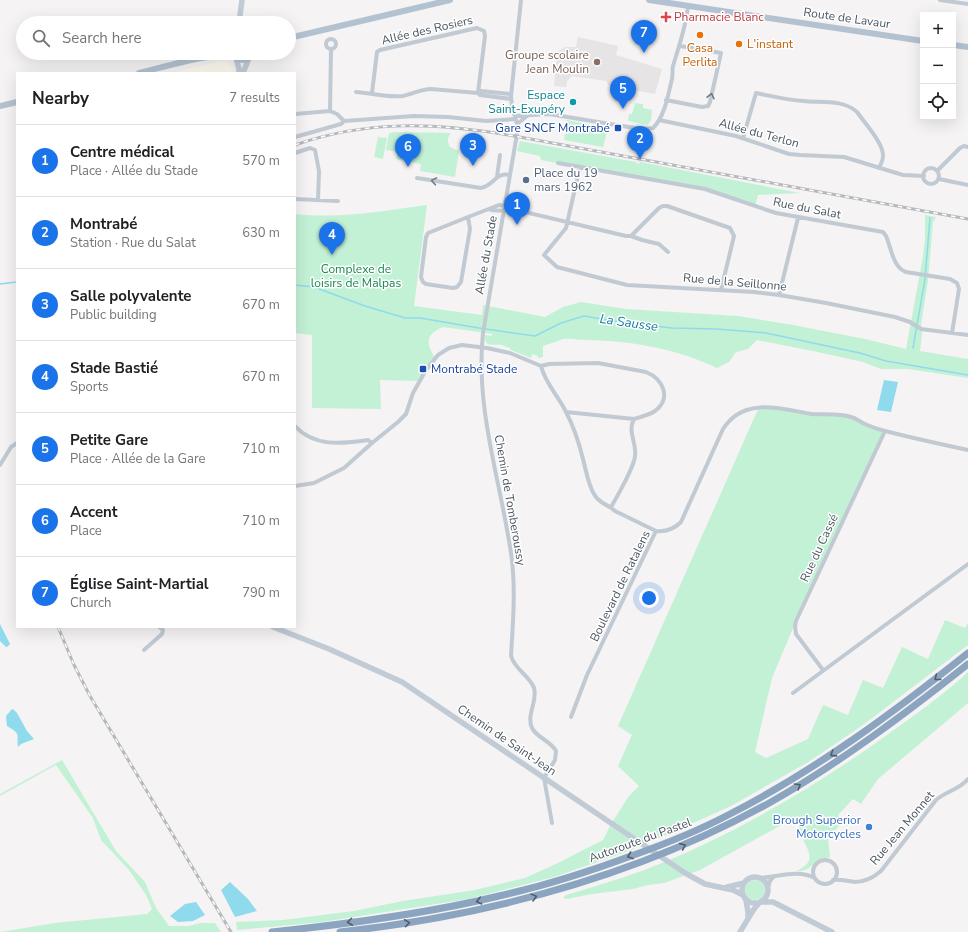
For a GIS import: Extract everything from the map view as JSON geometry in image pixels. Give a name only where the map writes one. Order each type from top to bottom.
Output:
[{"type":"highway","name":"Autoroute du Pastel","points":[[272,932],[416,913],[498,897],[572,876],[667,843],[729,815],[789,782],[877,724],[968,653]]},
{"type":"highway","name":"Autoroute du Pastel","points":[[340,932],[426,920],[505,904],[575,885],[670,851],[733,822],[807,780],[848,754],[904,714],[968,664]]},
{"type":"main road","points":[[296,36],[450,0]]},
{"type":"main road","name":"Route de Lavaur","points":[[649,0],[920,40]]},
{"type":"main road","points":[[956,45],[968,47]]},
{"type":"main road","points":[[143,72],[194,60]]},
{"type":"main road","points":[[0,106],[16,102]]},
{"type":"street","points":[[240,16],[242,0]]},
{"type":"street","points":[[521,0],[511,99],[518,124],[527,116]]},
{"type":"street","points":[[940,0],[968,4]]},
{"type":"street","points":[[296,138],[341,124],[344,121],[414,116],[448,117],[489,121],[538,114],[562,116],[641,129],[653,128],[659,120],[666,100],[672,79],[673,68],[685,29],[688,6]]},
{"type":"street","name":"Allée des Rosiers","points":[[372,94],[377,52],[380,50],[477,28],[484,31],[485,36],[478,93]]},
{"type":"street","points":[[666,100],[702,107],[708,106],[710,102],[721,53],[680,46]]},
{"type":"street","points":[[330,111],[331,50]]},
{"type":"street","points":[[236,60],[239,69],[238,72]]},
{"type":"street","points":[[243,72],[249,60]]},
{"type":"street","points":[[356,92],[404,96],[424,89],[430,89],[478,93],[480,95],[511,99]]},
{"type":"street","points":[[478,93],[481,91],[512,94]]},
{"type":"street","points":[[743,138],[756,93],[783,99],[841,104],[853,108],[857,112],[878,143],[882,150],[883,157],[879,168]]},
{"type":"street","points":[[296,114],[330,111],[338,114],[344,121]]},
{"type":"street","name":"Allée du Terlon","points":[[659,120],[743,138],[789,154],[844,157],[903,175],[924,176]]},
{"type":"street","name":"Allée du Stade","points":[[481,348],[518,124]]},
{"type":"street","points":[[937,170],[960,148],[964,146],[968,147]]},
{"type":"street","points":[[296,153],[310,148],[315,150],[319,171],[318,200]]},
{"type":"street","points":[[417,178],[480,188],[490,185],[497,176],[500,155]]},
{"type":"street","name":"Rue du Salat","points":[[558,163],[705,189],[776,213],[883,232],[898,267],[903,271],[953,280],[959,286],[952,333]]},
{"type":"street","points":[[567,222],[580,167]]},
{"type":"street","points":[[932,168],[937,170],[939,179],[934,184],[929,184],[925,181],[924,176],[928,169],[932,168]]},
{"type":"street","points":[[497,176],[503,174],[510,175]]},
{"type":"street","points":[[939,179],[968,185]]},
{"type":"street","points":[[296,199],[338,201]]},
{"type":"street","points":[[631,236],[659,208],[663,206],[668,206],[730,228],[734,236],[721,290]]},
{"type":"street","points":[[468,217],[470,229],[461,282],[453,288],[426,284],[423,282],[421,277],[426,237],[428,233],[468,217],[488,210],[504,208],[631,236],[659,244],[668,252]]},
{"type":"street","points":[[779,295],[798,218]]},
{"type":"street","name":"Rue de la Seillonne","points":[[567,222],[566,228],[544,255],[557,267],[627,285],[754,292],[834,304],[895,317],[910,322],[922,329],[968,335]]},
{"type":"street","points":[[296,486],[314,483],[344,468],[403,418],[415,388],[426,370],[438,355],[455,346],[462,345],[510,353],[541,366],[562,363],[598,363],[638,370],[653,374],[664,389],[663,400],[653,412],[634,419],[566,412]]},
{"type":"street","name":"Chemin de Tomberoussy","points":[[481,348],[480,373],[484,415],[510,552],[513,578],[511,656],[513,662],[529,680],[535,690],[531,721],[533,730],[551,744],[556,751],[555,760],[544,778]]},
{"type":"street","points":[[541,366],[543,374],[566,412],[581,449],[594,495],[606,506],[611,507],[615,511],[656,530]]},
{"type":"street","name":"Boulevard de Ratalens","points":[[571,717],[587,675],[656,530],[672,529],[681,522],[723,429],[738,413],[744,410],[759,407],[771,407],[814,414],[822,413],[852,417],[866,425],[885,431],[968,450]]},
{"type":"street","points":[[611,507],[635,457],[635,444],[630,428],[634,419]]},
{"type":"street","points":[[296,427],[309,437],[324,442],[342,444],[368,440],[372,443]]},
{"type":"street","name":"Rue du Cassé","points":[[823,670],[796,634],[795,626],[885,431]]},
{"type":"street","points":[[0,465],[11,447],[16,444]]},
{"type":"street","points":[[793,693],[968,564]]},
{"type":"street","points":[[144,650],[162,634],[163,630],[160,628]]},
{"type":"street","name":"Chemin de Saint-Jean","points":[[276,628],[329,649],[402,682],[682,872],[705,884],[733,890],[744,897]]},
{"type":"street","points":[[544,778],[552,823]]},
{"type":"street","name":"Rue Jean Monnet","points":[[833,880],[862,881],[876,875],[881,871],[936,800],[960,787],[968,779]]},
{"type":"street","points":[[748,919],[748,912],[742,890],[744,883],[750,878],[800,874],[810,871],[820,861],[828,860],[834,864],[837,872],[847,880]]},
{"type":"street","points":[[814,868],[813,873],[815,878]]},
{"type":"street","points":[[800,874],[815,878],[822,883],[828,883],[833,880],[837,872]]},
{"type":"street","points":[[740,932],[760,902],[766,897],[770,881],[776,875]]},
{"type":"street","points":[[759,878],[764,880],[774,899],[790,910]]},
{"type":"street","name":"Chemin de Saint-Jean","points":[[720,887],[736,886],[744,883]]},
{"type":"street","points":[[744,897],[754,903],[773,902],[832,932]]},
{"type":"shaded area","name":"Groupe scolaire Jean Moulin","points":[[578,37],[618,46],[616,55],[662,69],[655,94],[608,85],[606,81],[572,76],[567,81],[566,87],[554,86],[557,52],[565,47],[576,47]]},
{"type":"shaded area","points":[[225,60],[233,68],[232,72],[176,72]]},
{"type":"green space","points":[[635,103],[643,104],[643,108],[652,110],[651,120],[648,125],[628,121],[629,114],[632,114]]},
{"type":"green space","points":[[567,120],[608,128],[603,147],[564,140]]},
{"type":"green space","points":[[389,133],[451,133],[448,140],[449,145],[450,147],[459,151],[455,177],[420,171],[421,164],[396,159],[398,152],[386,150]]},
{"type":"green space","points":[[378,137],[387,138],[383,159],[374,157]]},
{"type":"green space","points":[[520,141],[636,162],[639,164],[640,162],[800,193],[758,195],[755,206],[713,192],[541,160],[540,156],[517,151]]},
{"type":"green space","name":"Complexe de loisirs de Malpas","points":[[427,205],[414,306],[482,315],[483,305],[545,317],[563,307],[581,302],[626,309],[738,316],[865,339],[906,349],[923,256],[925,215],[936,217],[933,222],[928,280],[921,325],[922,334],[920,351],[968,359],[968,378],[908,369],[881,369],[863,362],[757,340],[748,349],[736,352],[729,362],[717,368],[687,356],[654,347],[621,342],[572,339],[563,339],[543,346],[543,357],[538,358],[538,356],[532,354],[531,358],[501,345],[487,344],[485,335],[491,336],[493,334],[443,327],[430,336],[429,344],[435,358],[420,381],[380,380],[381,409],[312,408],[312,335],[296,333],[296,214],[328,216],[378,212]]},
{"type":"green space","points":[[759,407],[852,417],[885,431],[796,621],[772,678],[755,752],[766,758],[808,739],[823,705],[848,715],[863,680],[883,688],[902,647],[928,659],[945,620],[965,628],[968,623],[968,645],[863,725],[810,761],[731,806],[623,853],[554,877],[468,899],[322,922],[237,930],[236,922],[283,920],[354,911],[403,901],[475,890],[525,878],[603,840],[611,824],[629,796],[639,786],[618,766],[632,735],[618,726]]},
{"type":"green space","points":[[968,672],[968,703],[878,779],[861,804],[853,799],[838,815],[844,820],[828,839],[829,858],[819,859],[806,870],[796,871],[808,863],[809,854],[794,818],[700,870],[664,883],[567,899],[563,898],[566,895],[637,873],[679,856],[710,842],[771,810],[859,755],[929,705]]},
{"type":"green space","points":[[62,760],[116,851],[145,882],[156,908],[169,926],[189,926],[200,923],[215,923],[221,932],[0,932],[55,923],[147,914],[152,909],[146,895],[129,870],[101,840],[93,818],[56,765],[0,796],[0,794]]},
{"type":"green space","points":[[755,880],[762,883],[765,890],[762,897],[755,900],[748,897],[745,890],[748,883]]},
{"type":"water","points":[[884,380],[898,382],[891,412],[877,410]]},
{"type":"water","points":[[0,624],[10,644],[7,647],[0,641]]},
{"type":"water","points":[[12,709],[17,713],[27,731],[34,739],[21,744],[18,747],[17,733],[7,726],[6,716]]},
{"type":"water","points":[[230,882],[248,899],[257,911],[235,917],[221,890]]},
{"type":"water","points":[[196,902],[205,915],[193,921],[178,922],[170,916],[185,904]]},
{"type":"waterway","points":[[913,348],[925,279],[930,218]]},
{"type":"waterway","name":"La Sausse","points":[[0,284],[16,282]]},
{"type":"waterway","name":"La Sausse","points":[[296,285],[314,287],[365,306],[405,318],[420,318],[535,336],[561,323],[584,316],[672,328],[716,329],[766,333],[860,353],[886,361],[968,375]]},
{"type":"railway","points":[[296,145],[350,131],[377,127],[431,126],[458,128],[514,136],[968,219]]},
{"type":"railway","points":[[58,628],[74,665],[90,696],[231,932]]},
{"type":"place","name":"Pharmacie Blanc","points":[[666,17]]},
{"type":"place","name":"Casa Perlita","points":[[700,35]]},
{"type":"place","name":"L'instant","points":[[739,44]]},
{"type":"place","name":"Église Saint-Martial","points":[[644,53]]},
{"type":"place","name":"Groupe scolaire Jean Moulin","points":[[597,62]]},
{"type":"place","name":"Espace Saint-Exupéry","points":[[573,102]]},
{"type":"place","name":"Petite Gare","points":[[623,109]]},
{"type":"place","name":"Gare SNCF Montrabé","points":[[618,128]]},
{"type":"place","name":"Montrabé","points":[[640,159]]},
{"type":"place","name":"Salle polyvalente","points":[[473,166]]},
{"type":"place","name":"Accent","points":[[408,167]]},
{"type":"place","name":"Place du 19 mars 1962","points":[[526,180]]},
{"type":"place","name":"Centre médical","points":[[517,225]]},
{"type":"place","name":"Stade Bastié","points":[[332,255]]},
{"type":"place","name":"Montrabé Stade","points":[[423,369]]},
{"type":"place","name":"Brough Superior Motorcycles","points":[[869,827]]}]
